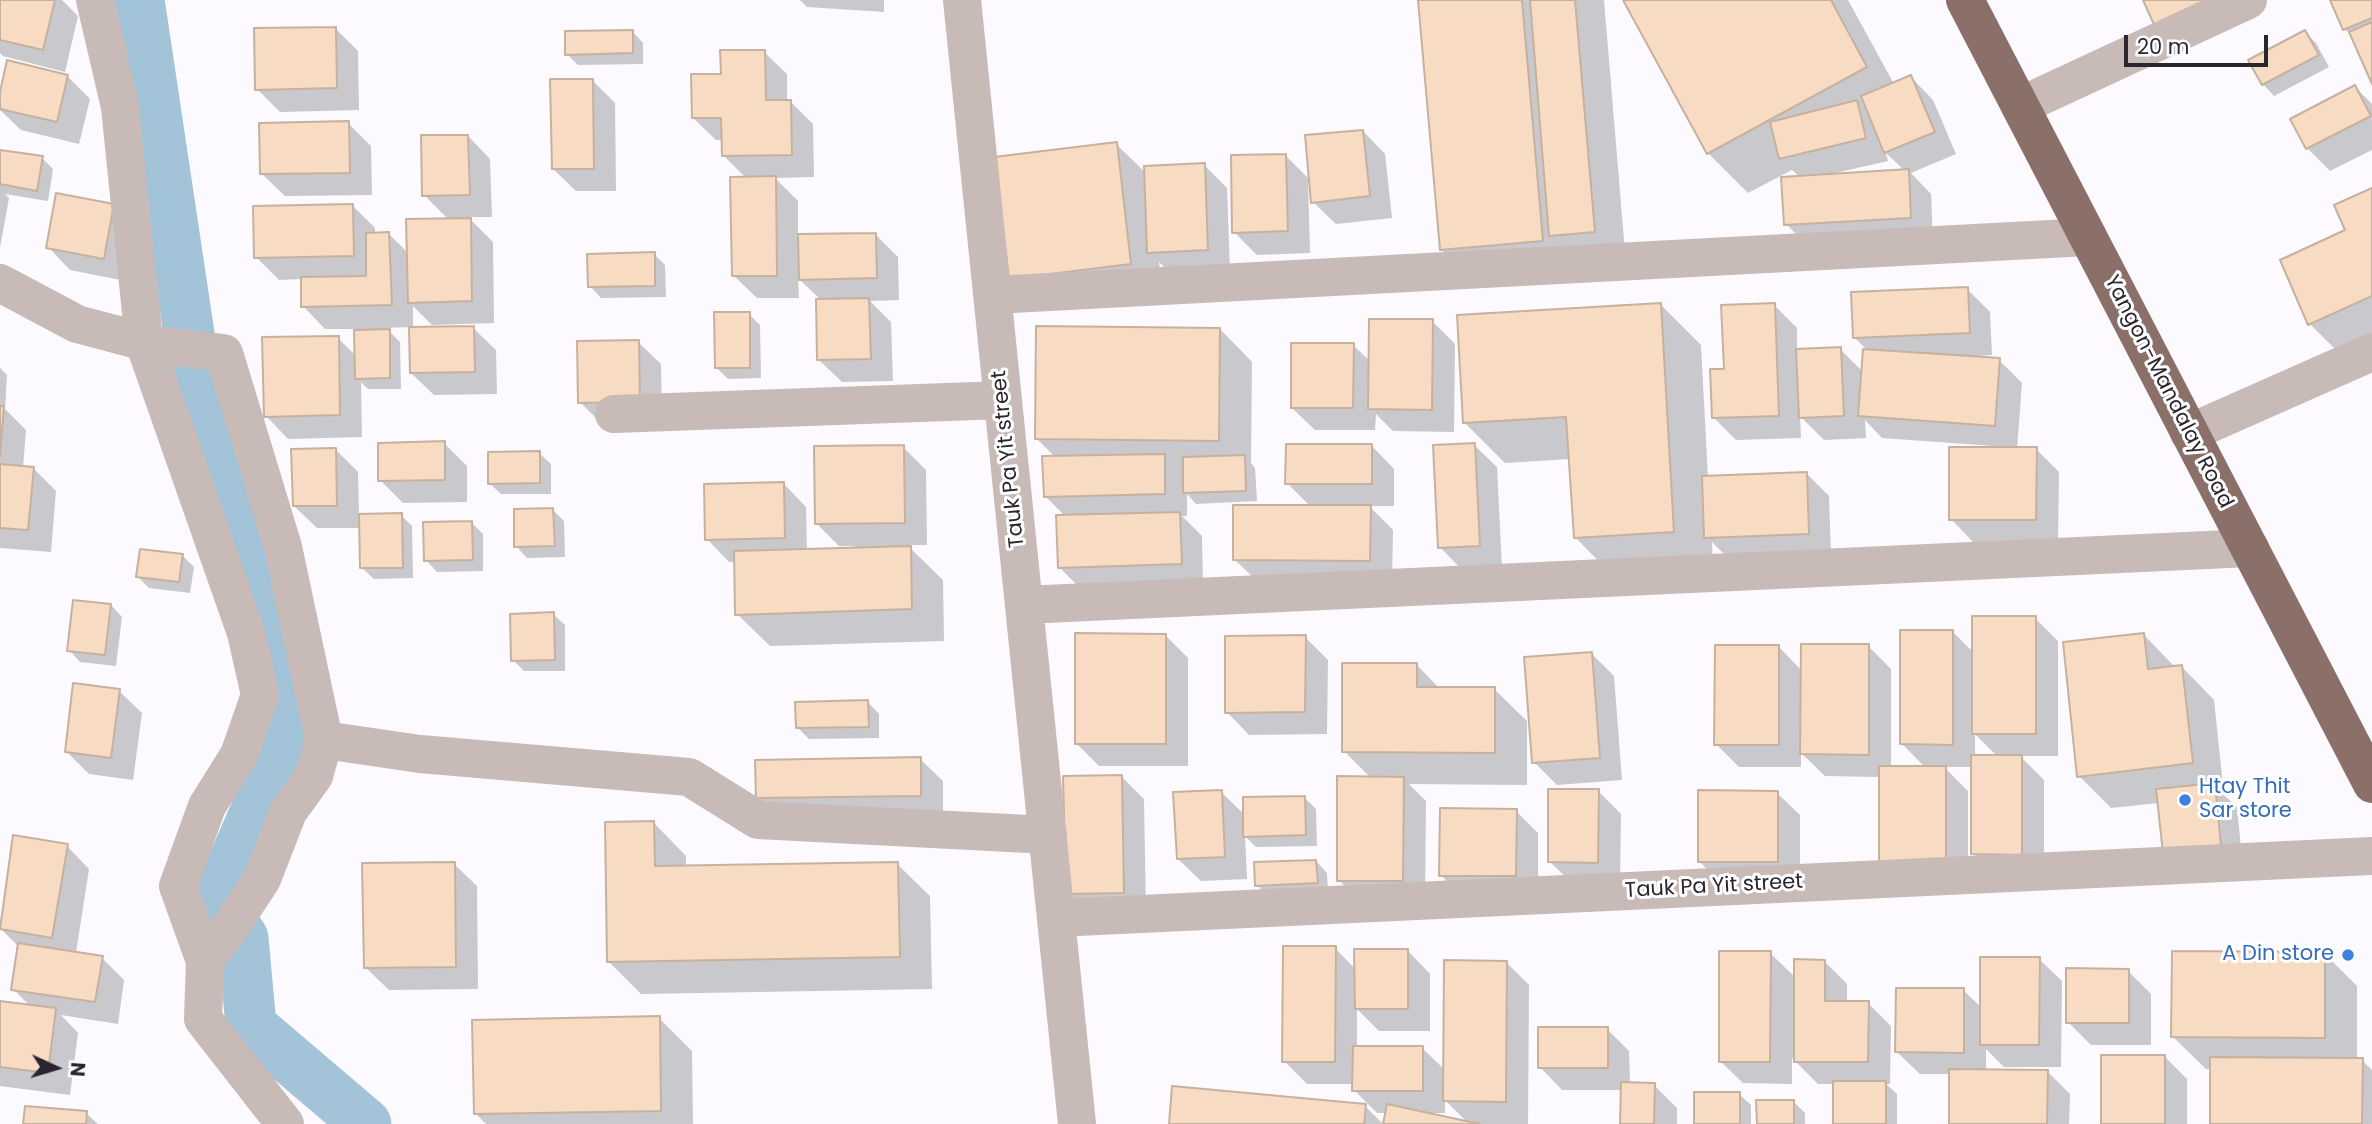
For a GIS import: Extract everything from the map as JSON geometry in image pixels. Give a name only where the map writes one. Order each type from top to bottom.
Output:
[{"type":"highway","name":"Yangon-Mandalay Road","points":[[1965,0],[2372,783]]},
{"type":"street","points":[[95,0],[120,107],[150,343],[246,633],[260,695],[239,754],[207,806],[178,886],[215,948]]},
{"type":"street","name":"Tauk Pa Yit street","points":[[962,0],[1077,1124]]},
{"type":"street","points":[[2020,106],[2248,0]]},
{"type":"street","points":[[993,295],[2088,237]]},
{"type":"street","points":[[0,283],[77,324],[150,343],[224,353],[283,547],[324,740],[314,776],[288,812],[262,879],[215,948],[203,1019],[285,1124]]},
{"type":"street","points":[[2189,433],[2372,352]]},
{"type":"street","points":[[614,415],[1003,400]]},
{"type":"street","points":[[1024,605],[2250,548]]},
{"type":"street","points":[[324,740],[420,754],[689,777],[758,820],[1048,835]]},
{"type":"street","name":"Tauk Pa Yit street","points":[[1056,918],[2372,856]]},
{"type":"building","points":[[0,0],[55,0],[43,50],[0,40]]},
{"type":"building","points":[[1418,0],[1522,0],[1543,241],[1440,250]]},
{"type":"building","points":[[1530,0],[1575,0],[1595,232],[1549,236]]},
{"type":"building","points":[[1623,0],[1831,0],[1867,67],[1707,154]]},
{"type":"building","points":[[2143,0],[2217,0],[2156,29]]},
{"type":"building","points":[[2330,0],[2372,0],[2372,18],[2343,30]]},
{"type":"building","points":[[2372,22],[2372,84],[2349,32]]},
{"type":"building","points":[[336,27],[337,88],[255,90],[254,28]]},
{"type":"building","points":[[633,30],[633,53],[565,55],[565,31]]},
{"type":"building","points":[[2305,30],[2319,55],[2262,85],[2248,60]]},
{"type":"building","points":[[720,50],[765,50],[766,100],[791,100],[792,155],[722,156],[721,118],[692,118],[691,74],[721,74]]},
{"type":"building","points":[[7,60],[68,75],[57,122],[0,109],[0,92]]},
{"type":"building","points":[[1911,75],[1935,132],[1884,153],[1861,96]]},
{"type":"building","points":[[550,79],[593,79],[594,169],[552,169]]},
{"type":"building","points":[[2355,85],[2371,116],[2306,149],[2290,119]]},
{"type":"building","points":[[1857,100],[1866,138],[1779,159],[1770,122]]},
{"type":"building","points":[[349,121],[350,173],[260,174],[259,123]]},
{"type":"building","points":[[1363,130],[1370,196],[1311,203],[1305,135]]},
{"type":"building","points":[[421,135],[468,135],[470,195],[422,196]]},
{"type":"building","points":[[1117,142],[1131,264],[1009,279],[994,157]]},
{"type":"building","points":[[0,150],[43,156],[37,191],[0,184]]},
{"type":"building","points":[[1286,154],[1288,231],[1232,233],[1231,155]]},
{"type":"building","points":[[1205,163],[1208,250],[1147,253],[1144,166]]},
{"type":"building","points":[[1909,169],[1911,218],[1784,225],[1781,177]]},
{"type":"building","points":[[776,176],[777,276],[732,276],[730,177]]},
{"type":"building","points":[[2372,188],[2372,296],[2308,325],[2280,260],[2345,230],[2334,205]]},
{"type":"building","points":[[56,193],[114,204],[104,259],[46,248]]},
{"type":"building","points":[[353,204],[354,256],[254,258],[253,206]]},
{"type":"building","points":[[471,218],[472,301],[408,303],[406,219]]},
{"type":"building","points":[[389,232],[392,305],[301,307],[301,277],[366,276],[366,233]]},
{"type":"building","points":[[876,233],[877,278],[799,280],[798,234]]},
{"type":"building","points":[[655,252],[655,286],[588,287],[587,254]]},
{"type":"building","points":[[1968,287],[1970,333],[1853,338],[1851,292]]},
{"type":"building","points":[[869,298],[871,359],[817,360],[816,299]]},
{"type":"building","points":[[1661,303],[1674,532],[1574,538],[1566,417],[1463,423],[1457,315]]},
{"type":"building","points":[[1775,303],[1779,416],[1712,418],[1710,369],[1724,369],[1721,305]]},
{"type":"building","points":[[714,312],[750,312],[750,368],[715,368]]},
{"type":"building","points":[[1369,319],[1433,319],[1432,410],[1368,409]]},
{"type":"building","points":[[474,326],[475,372],[410,373],[409,327]]},
{"type":"building","points":[[1036,326],[1220,328],[1219,441],[1035,439]]},
{"type":"building","points":[[390,329],[390,378],[355,379],[354,330]]},
{"type":"building","points":[[339,336],[340,415],[264,417],[262,337]]},
{"type":"building","points":[[639,340],[640,402],[578,403],[577,341]]},
{"type":"building","points":[[1291,343],[1354,343],[1353,408],[1291,408]]},
{"type":"building","points":[[1841,347],[1844,416],[1799,418],[1796,349]]},
{"type":"building","points":[[1863,349],[2000,358],[1995,426],[1858,416]]},
{"type":"building","points":[[0,406],[4,406],[0,456]]},
{"type":"building","points":[[445,441],[445,480],[378,481],[378,443]]},
{"type":"building","points":[[1475,443],[1480,546],[1438,548],[1433,445]]},
{"type":"building","points":[[1286,444],[1372,444],[1372,484],[1285,484]]},
{"type":"building","points":[[904,445],[905,523],[815,524],[814,446]]},
{"type":"building","points":[[1949,447],[2037,447],[2036,520],[1949,520]]},
{"type":"building","points":[[336,448],[337,506],[293,506],[291,449]]},
{"type":"building","points":[[540,451],[540,483],[488,484],[488,452]]},
{"type":"building","points":[[1165,454],[1165,494],[1044,497],[1042,456]]},
{"type":"building","points":[[1245,455],[1246,491],[1183,493],[1183,457]]},
{"type":"building","points":[[0,464],[34,467],[28,530],[0,528]]},
{"type":"building","points":[[1807,472],[1809,534],[1704,538],[1702,476]]},
{"type":"building","points":[[784,482],[785,538],[705,540],[704,484]]},
{"type":"building","points":[[1233,505],[1371,505],[1370,561],[1233,560]]},
{"type":"building","points":[[553,508],[555,546],[514,547],[514,509]]},
{"type":"building","points":[[1180,512],[1182,564],[1058,568],[1056,515]]},
{"type":"building","points":[[402,513],[403,568],[360,568],[359,514]]},
{"type":"building","points":[[472,521],[473,560],[424,561],[423,522]]},
{"type":"building","points":[[911,546],[912,609],[735,615],[734,551]]},
{"type":"building","points":[[140,549],[183,554],[179,582],[136,577]]},
{"type":"building","points":[[73,600],[111,604],[105,655],[67,651]]},
{"type":"building","points":[[554,612],[555,660],[511,661],[510,614]]},
{"type":"building","points":[[1972,616],[2036,616],[2036,734],[1972,734]]},
{"type":"building","points":[[1900,630],[1953,630],[1953,745],[1900,744]]},
{"type":"building","points":[[1075,633],[1166,634],[1166,744],[1075,744]]},
{"type":"building","points":[[2144,633],[2148,669],[2182,665],[2193,763],[2077,777],[2063,642]]},
{"type":"building","points":[[1306,635],[1305,712],[1225,713],[1225,636]]},
{"type":"building","points":[[1801,644],[1869,644],[1869,755],[1800,754]]},
{"type":"building","points":[[1715,645],[1779,645],[1779,745],[1714,745]]},
{"type":"building","points":[[1592,652],[1600,758],[1532,763],[1524,657]]},
{"type":"building","points":[[1342,663],[1417,663],[1417,687],[1495,687],[1495,753],[1342,752]]},
{"type":"building","points":[[73,683],[120,689],[111,758],[65,752]]},
{"type":"building","points":[[868,700],[869,727],[796,728],[795,702]]},
{"type":"building","points":[[1971,755],[2022,755],[2022,855],[1971,854]]},
{"type":"building","points":[[921,757],[921,796],[756,798],[755,760]]},
{"type":"building","points":[[1879,766],[1946,766],[1946,870],[1879,870]]},
{"type":"building","points":[[1122,775],[1124,893],[1066,894],[1063,776]]},
{"type":"building","points":[[1337,776],[1404,777],[1403,881],[1337,881]]},
{"type":"building","points":[[2215,783],[2221,846],[2163,853],[2156,789]]},
{"type":"building","points":[[1548,789],[1599,789],[1598,863],[1548,862]]},
{"type":"building","points":[[1222,790],[1225,857],[1177,859],[1173,792]]},
{"type":"building","points":[[1698,790],[1778,791],[1778,862],[1698,862]]},
{"type":"building","points":[[1305,796],[1306,835],[1243,837],[1243,797]]},
{"type":"building","points":[[1440,808],[1517,809],[1516,876],[1439,876]]},
{"type":"building","points":[[654,821],[655,866],[898,862],[900,957],[607,962],[605,822]]},
{"type":"building","points":[[13,835],[68,844],[52,938],[0,929]]},
{"type":"building","points":[[1316,860],[1318,883],[1255,886],[1254,862]]},
{"type":"building","points":[[455,862],[456,967],[364,968],[362,863]]},
{"type":"building","points":[[18,943],[103,956],[95,1002],[11,990]]},
{"type":"building","points":[[1283,946],[1336,946],[1335,1062],[1282,1062]]},
{"type":"building","points":[[1354,949],[1408,949],[1408,1009],[1355,1009]]},
{"type":"building","points":[[1719,951],[1771,951],[1770,1062],[1719,1062]]},
{"type":"building","points":[[2172,951],[2325,952],[2325,1038],[2171,1037]]},
{"type":"building","points":[[1980,957],[2040,957],[2039,1045],[1980,1045]]},
{"type":"building","points":[[1794,959],[1825,960],[1825,1001],[1869,1001],[1868,1062],[1794,1062]]},
{"type":"building","points":[[1444,960],[1507,961],[1506,1102],[1443,1101]]},
{"type":"building","points":[[2066,968],[2129,969],[2129,1023],[2066,1023]]},
{"type":"building","points":[[1896,988],[1964,988],[1964,1053],[1895,1052]]},
{"type":"building","points":[[0,1001],[56,1008],[48,1073],[0,1067]]},
{"type":"building","points":[[660,1016],[661,1111],[474,1114],[472,1020]]},
{"type":"building","points":[[1538,1027],[1608,1027],[1608,1068],[1538,1068]]},
{"type":"building","points":[[1353,1046],[1423,1046],[1423,1091],[1352,1091]]},
{"type":"building","points":[[2101,1055],[2165,1055],[2165,1124],[2101,1124]]},
{"type":"building","points":[[2210,1057],[2363,1058],[2362,1124],[2210,1124]]},
{"type":"building","points":[[1949,1069],[2048,1070],[2047,1124],[1949,1124]]},
{"type":"building","points":[[1833,1081],[1886,1081],[1886,1124],[1833,1124]]},
{"type":"building","points":[[1621,1082],[1655,1083],[1654,1124],[1620,1124]]},
{"type":"building","points":[[1172,1086],[1366,1104],[1364,1124],[1169,1124]]},
{"type":"building","points":[[1694,1092],[1740,1092],[1740,1124],[1694,1124]]},
{"type":"building","points":[[1756,1100],[1794,1100],[1794,1124],[1757,1124]]},
{"type":"building","points":[[1387,1104],[1480,1124],[1383,1124]]},
{"type":"building","points":[[25,1106],[87,1111],[86,1124],[23,1124]]},
{"type":"waterway","points":[[139,0],[198,394],[280,640],[282,751],[217,900],[243,938],[251,1026],[366,1124]]},
{"type":"place","name":"Htay Thit Sar store","points":[[2185,800]]},
{"type":"place","name":"A Din store","points":[[2348,955]]}]
